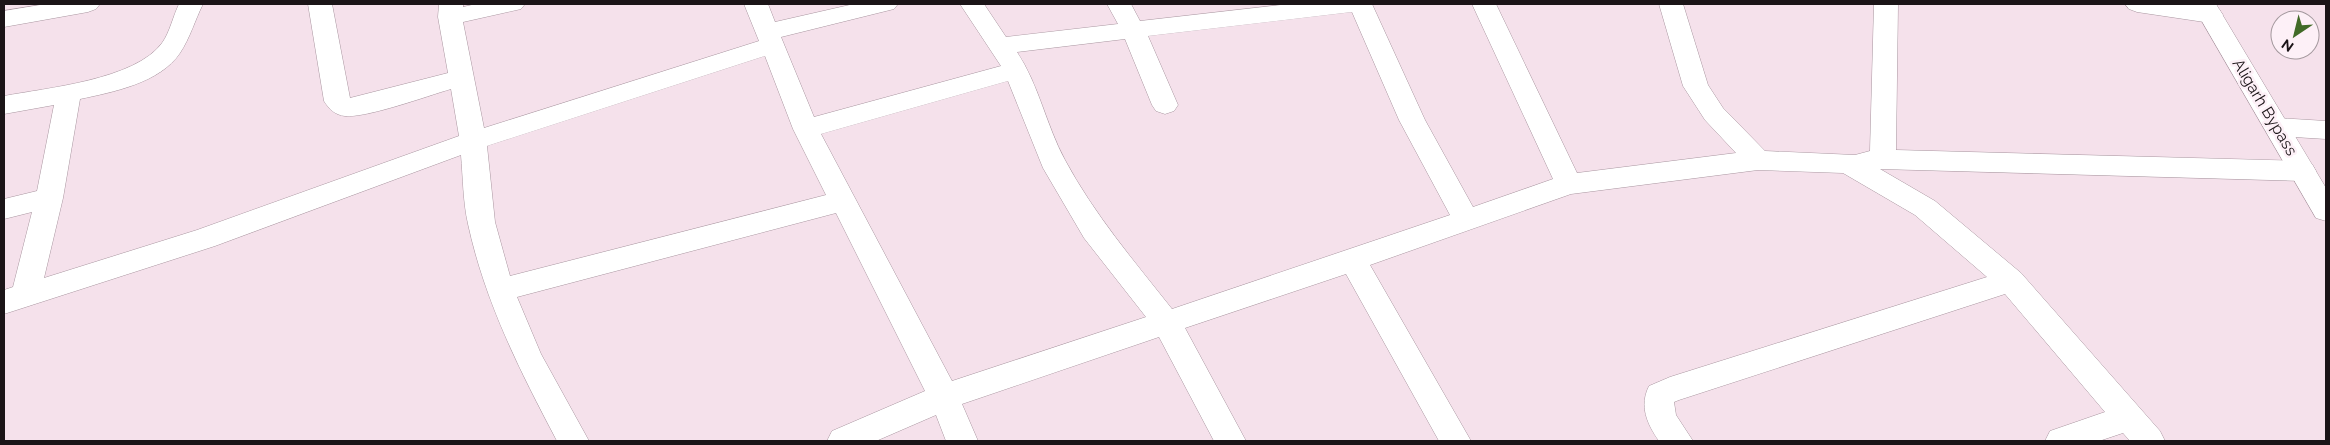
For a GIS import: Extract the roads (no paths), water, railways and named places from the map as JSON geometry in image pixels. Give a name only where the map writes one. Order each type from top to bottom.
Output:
[{"type":"main road","points":[[4,19],[88,4]]},
{"type":"main road","points":[[4,105],[69,92],[134,75],[157,63],[171,48],[191,4]]},
{"type":"main road","points":[[320,4],[337,101],[344,107],[356,107],[461,78]]},
{"type":"main road","points":[[513,4],[450,10],[473,141],[482,222],[500,290],[528,358],[573,441]]},
{"type":"main road","points":[[756,4],[806,129],[944,397],[962,441]]},
{"type":"main road","points":[[15,298],[206,238],[473,141],[770,39],[886,4]]},
{"type":"main road","points":[[972,4],[1016,70],[1057,168],[1094,230],[1166,322],[1230,441]]},
{"type":"main road","points":[[1119,4],[1133,30],[1165,105]]},
{"type":"main road","points":[[1000,46],[1133,30],[1179,14],[1352,4]]},
{"type":"main road","points":[[1360,4],[1412,120],[1466,220]]},
{"type":"main road","points":[[1484,4],[1569,184]]},
{"type":"main road","points":[[1671,4],[1696,86],[1714,114],[1758,160]]},
{"type":"main road","points":[[1883,159],[1886,4]]},
{"type":"main road","points":[[2137,4],[2208,10]]},
{"type":"main road","name":"Aligarh Bypass","points":[[2208,10],[2326,211]]},
{"type":"main road","points":[[806,129],[1016,70]]},
{"type":"main road","points":[[15,298],[49,198],[69,92]]},
{"type":"main road","points":[[2277,127],[2326,130]]},
{"type":"main road","points":[[843,441],[944,397],[1353,260],[1569,184],[1758,160],[1848,163],[1883,159],[2303,171]]},
{"type":"main road","points":[[1848,163],[1925,208],[2011,281],[2149,441]]},
{"type":"main road","points":[[4,209],[49,198]]},
{"type":"main road","points":[[500,290],[843,201]]},
{"type":"main road","points":[[1353,260],[1455,441]]},
{"type":"main road","points":[[1677,441],[1662,420],[1658,407],[1660,395],[1670,390],[2011,281]]},
{"type":"main road","points":[[2061,441],[2128,418]]}]
